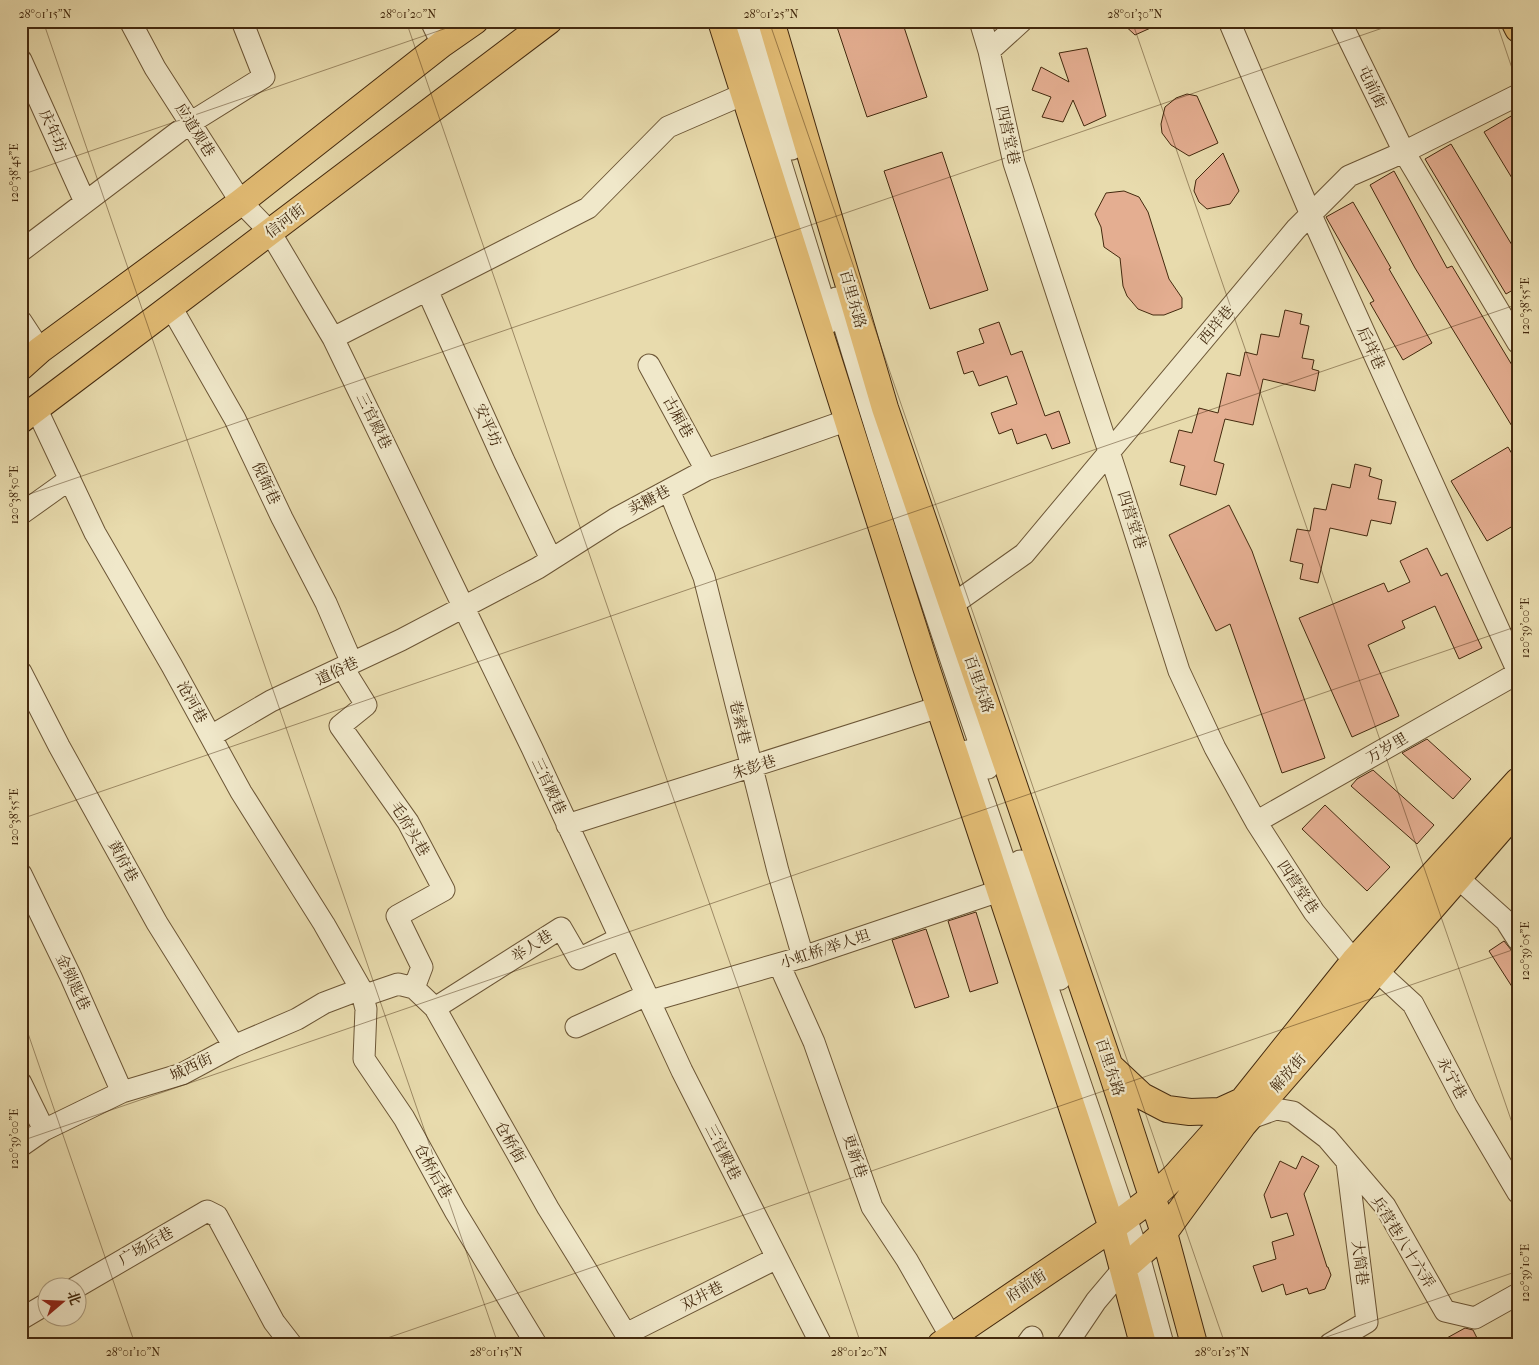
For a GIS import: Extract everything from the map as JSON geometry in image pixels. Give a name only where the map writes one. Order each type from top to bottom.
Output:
[{"type":"main road","name":"信河街","points":[[29,414],[549,21]]},
{"type":"main road","name":"百里东路","points":[[721,21],[939,707],[1000,891],[1131,1213],[1144,1251],[1194,1344]]},
{"type":"main road","name":"百里东路","points":[[771,21],[885,408],[1109,1064],[1131,1213],[1144,1251],[1143,1344]]},
{"type":"main road","points":[[1514,21],[1518,29]]},
{"type":"main road","points":[[31,358],[241,202],[437,32],[468,23]]},
{"type":"main road","name":"解放街","points":[[1144,1251],[1245,1110],[1368,969],[1518,781]]},
{"type":"main road","name":"解放街","points":[[1368,969],[1458,878],[1518,809]]},
{"type":"main road","points":[[1109,1064],[1142,1096],[1167,1109],[1190,1112],[1245,1110]]},
{"type":"main road","name":"解放街","points":[[1131,1213],[1176,1175],[1245,1110]]},
{"type":"main road","name":"府前街","points":[[946,1340],[1131,1213]]},
{"type":"street","name":"应道观巷","points":[[130,21],[155,68],[241,202],[270,232]]},
{"type":"street","points":[[21,251],[190,123],[264,77],[242,21]]},
{"type":"street","points":[[737,21],[938,664],[1131,1213]]},
{"type":"street","points":[[754,21],[873,422],[950,659],[1041,920],[1131,1213]]},
{"type":"street","name":"四营堂巷","points":[[980,21],[989,51],[1014,163],[1180,670],[1215,748],[1256,822],[1314,912],[1368,969]]},
{"type":"street","points":[[989,51],[1022,21]]},
{"type":"street","name":"后垟巷","points":[[1229,21],[1311,215],[1518,673]]},
{"type":"street","name":"屯前街","points":[[1340,21],[1404,152],[1518,343]]},
{"type":"street","name":"庆年坊","points":[[21,60],[85,202]]},
{"type":"street","points":[[334,338],[588,208],[668,128],[744,94]]},
{"type":"street","name":"西垟巷","points":[[952,606],[1024,554],[1296,229],[1349,176],[1404,152],[1518,95]]},
{"type":"street","name":"三官殿巷","points":[[270,232],[334,338],[567,825],[682,1071],[821,1344]]},
{"type":"street","name":"安平坊","points":[[426,290],[551,559]]},
{"type":"street","name":"倪衙巷","points":[[171,307],[235,419],[282,518],[326,603],[348,666]]},
{"type":"street","points":[[21,321],[31,358]]},
{"type":"street","name":"古厢巷","points":[[649,365],[706,470]]},
{"type":"street","name":"沧河巷","points":[[29,414],[70,479],[96,533],[242,792],[324,924],[362,993]]},
{"type":"street","name":"卖糖巷","points":[[463,606],[538,568],[614,519],[706,470],[848,420]]},
{"type":"street","points":[[21,514],[70,479]]},
{"type":"street","name":"卷索巷","points":[[669,490],[704,577],[778,871],[803,957]]},
{"type":"street","name":"道俗巷","points":[[211,736],[271,701],[401,640],[463,606]]},
{"type":"street","name":"毛府头巷","points":[[348,666],[366,705],[340,726],[408,822],[444,890],[398,916],[422,967],[414,988]]},
{"type":"street","name":"黄府巷","points":[[21,672],[59,746],[157,923],[234,1046]]},
{"type":"street","name":"万岁里","points":[[1256,822],[1518,673]]},
{"type":"street","name":"朱彭巷","points":[[567,825],[939,707]]},
{"type":"street","name":"金锁匙巷","points":[[21,874],[71,977],[122,1092]]},
{"type":"street","points":[[1458,878],[1506,921],[1518,940]]},
{"type":"street","name":"小虹桥/举人坦","points":[[576,1027],[648,998],[803,957],[1000,891]]},
{"type":"street","name":"举人巷","points":[[435,1008],[561,928],[579,959],[620,938]]},
{"type":"street","name":"更新巷","points":[[779,964],[814,1042],[872,1207],[907,1260],[946,1340]]},
{"type":"street","name":"永宁巷","points":[[1368,969],[1413,1004],[1466,1104],[1518,1193]]},
{"type":"street","points":[[362,993],[398,984],[414,988]]},
{"type":"street","name":"仓桥街","points":[[414,988],[435,1008],[543,1199],[629,1339]]},
{"type":"street","name":"城西街","points":[[21,1146],[44,1130],[122,1092],[182,1074],[234,1046],[297,1019],[324,1003],[362,993]]},
{"type":"street","name":"仓桥后巷","points":[[362,993],[366,1009],[364,1058],[404,1118],[455,1211],[536,1344]]},
{"type":"street","points":[[21,1084],[44,1130]]},
{"type":"street","name":"兵营巷八十六弄","points":[[1245,1110],[1276,1109],[1293,1112],[1327,1138],[1385,1206],[1445,1310],[1475,1318],[1518,1294]]},
{"type":"street","name":"大简巷","points":[[1330,1344],[1367,1322],[1347,1162]]},
{"type":"street","name":"广场后巷","points":[[88,1280],[207,1210],[217,1216],[274,1322],[291,1344]]},
{"type":"street","points":[[1144,1251],[1163,1344]]},
{"type":"street","points":[[1144,1251],[1161,1288],[1175,1344]]},
{"type":"street","name":"解放街","points":[[1067,1344],[1096,1301],[1144,1251]]},
{"type":"street","name":"双井巷","points":[[629,1339],[777,1258]]},
{"type":"street","points":[[21,1319],[38,1309]]},
{"type":"building","points":[[835,21],[902,21],[927,97],[867,117]]},
{"type":"building","points":[[1120,21],[1166,21],[1135,35]]},
{"type":"building","points":[[1087,48],[1106,116],[1084,126],[1073,100],[1063,122],[1042,117],[1051,97],[1032,90],[1041,67],[1069,82],[1059,53]]},
{"type":"building","points":[[1187,94],[1197,96],[1218,143],[1189,156],[1171,145],[1162,133],[1161,124],[1165,107],[1176,98]]},
{"type":"building","points":[[1518,112],[1518,188],[1484,132]]},
{"type":"building","points":[[1451,144],[1518,255],[1518,287],[1506,294],[1425,159]]},
{"type":"building","points":[[942,152],[988,290],[930,309],[884,171]]},
{"type":"building","points":[[1223,153],[1239,191],[1230,204],[1207,209],[1199,202],[1194,191],[1196,180]]},
{"type":"building","points":[[1394,171],[1447,268],[1452,266],[1518,375],[1518,436],[1415,268],[1370,185]]},
{"type":"building","points":[[1124,191],[1139,197],[1148,212],[1169,279],[1182,298],[1182,308],[1164,315],[1153,315],[1138,309],[1127,296],[1123,286],[1120,258],[1104,247],[1101,227],[1095,214],[1106,193]]},
{"type":"building","points":[[1353,202],[1432,343],[1403,360],[1370,303],[1374,301],[1326,217]]},
{"type":"building","points":[[1285,310],[1302,314],[1300,324],[1309,326],[1302,358],[1314,360],[1312,369],[1319,371],[1315,391],[1263,379],[1253,425],[1225,419],[1214,461],[1224,464],[1216,495],[1180,485],[1185,466],[1170,462],[1179,430],[1192,433],[1199,408],[1218,413],[1227,373],[1240,376],[1245,352],[1257,355],[1261,334],[1279,337]]},
{"type":"building","points":[[999,322],[1011,355],[1022,351],[1045,416],[1059,411],[1070,443],[1052,449],[1046,434],[1017,444],[1012,429],[999,434],[991,413],[1017,404],[1007,376],[979,386],[973,371],[964,374],[957,352],[984,343],[979,329]]},
{"type":"building","points":[[1508,447],[1518,464],[1518,523],[1487,541],[1451,481]]},
{"type":"building","points":[[1355,464],[1371,468],[1369,476],[1382,480],[1378,499],[1396,502],[1391,524],[1371,520],[1367,536],[1330,528],[1318,583],[1300,579],[1303,564],[1290,561],[1297,529],[1310,531],[1314,508],[1326,510],[1332,484],[1350,488]]},
{"type":"building","points":[[1229,505],[1252,551],[1325,758],[1282,773],[1230,624],[1216,631],[1169,535]]},
{"type":"building","points":[[1427,548],[1441,576],[1447,573],[1482,648],[1459,659],[1435,606],[1402,621],[1405,628],[1368,645],[1399,716],[1352,737],[1299,618],[1384,583],[1388,592],[1410,582],[1400,561]]},
{"type":"building","points":[[1427,739],[1471,779],[1453,799],[1402,753]]},
{"type":"building","points":[[1373,770],[1434,825],[1417,844],[1351,786],[1357,779]]},
{"type":"building","points":[[1325,805],[1390,867],[1367,891],[1302,829]]},
{"type":"building","points":[[976,912],[998,983],[970,992],[948,921]]},
{"type":"building","points":[[926,929],[949,997],[915,1008],[892,940]]},
{"type":"building","points":[[1504,941],[1512,951],[1518,952],[1518,996],[1489,951]]},
{"type":"building","points":[[1302,1156],[1319,1166],[1304,1194],[1331,1275],[1325,1289],[1309,1294],[1307,1288],[1286,1295],[1283,1284],[1262,1292],[1253,1266],[1276,1259],[1272,1242],[1294,1235],[1287,1213],[1271,1218],[1264,1195],[1280,1161],[1296,1169]]},
{"type":"building","points":[[1465,1328],[1473,1330],[1480,1344],[1436,1344]]}]
